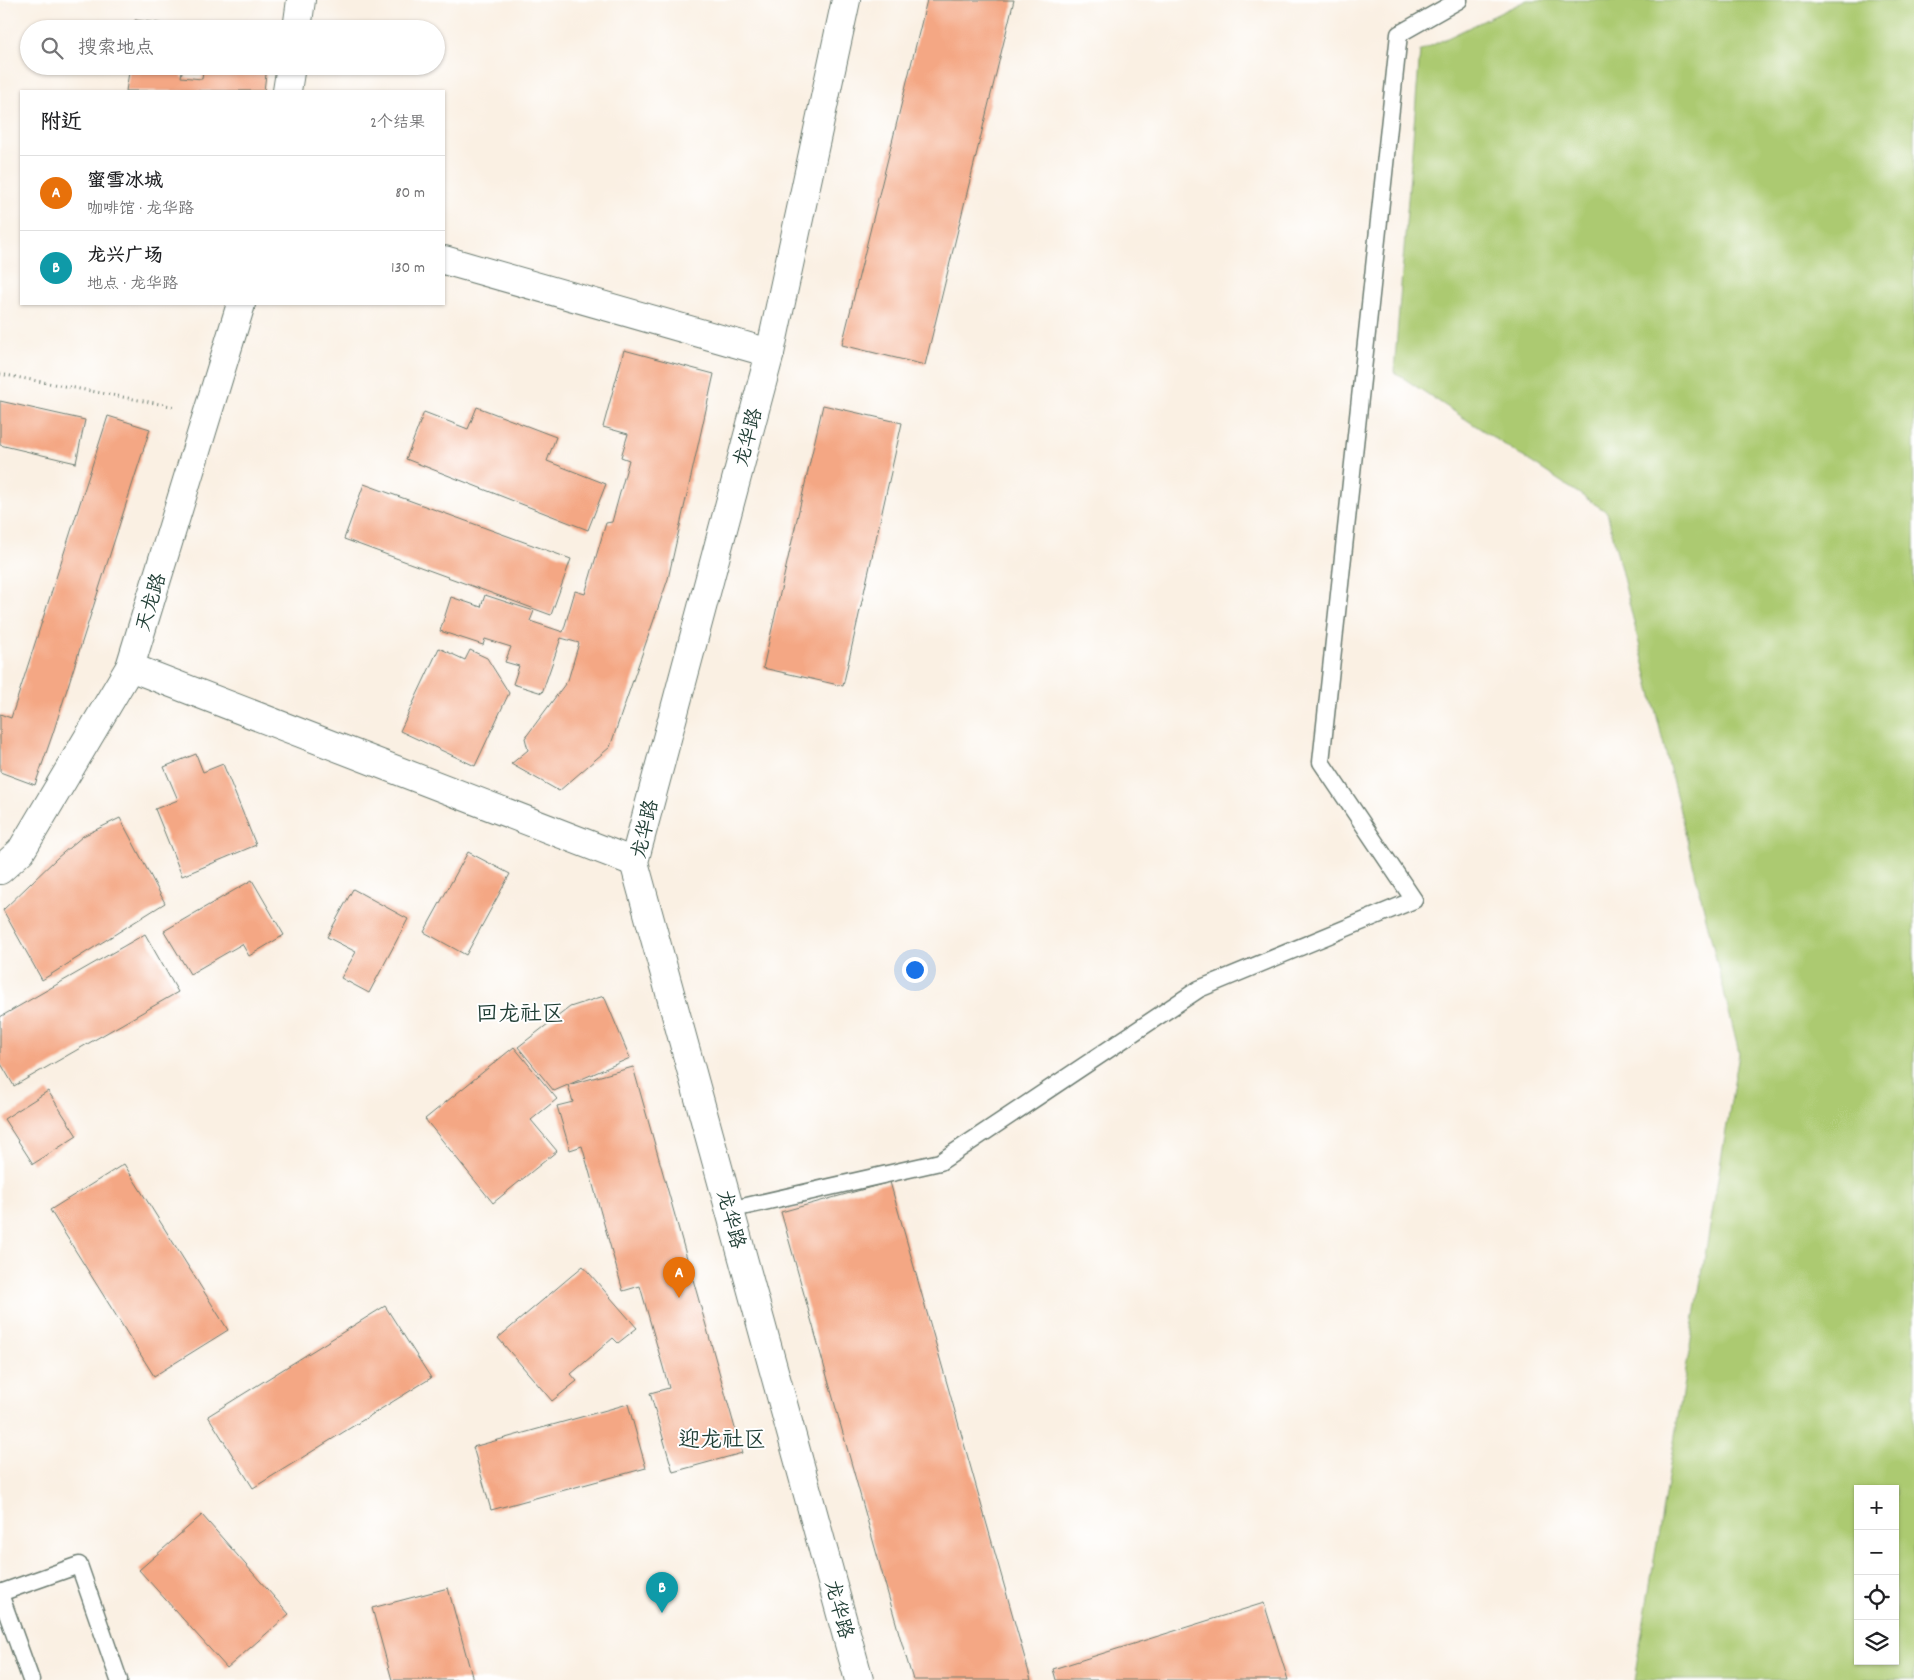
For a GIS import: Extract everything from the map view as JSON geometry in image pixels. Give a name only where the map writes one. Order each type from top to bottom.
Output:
[{"type":"street","points":[[298,20],[301,0]]},
{"type":"street","name":"龙华路","points":[[846,0],[770,352],[634,862],[859,1680]]},
{"type":"street","points":[[287,90],[290,75]]},
{"type":"street","points":[[445,260],[770,352]]},
{"type":"street","name":"天龙路","points":[[0,870],[21,851],[130,667],[241,305]]},
{"type":"street","points":[[130,667],[634,862]]},
{"type":"lane","points":[[729,1210],[940,1162],[1199,989],[1414,900],[1321,762],[1399,34],[1459,0]]},
{"type":"lane","points":[[30,1680],[0,1593],[79,1565],[119,1680]]},
{"type":"path","points":[[0,374],[149,402]]},
{"type":"green space","points":[[1527,0],[1914,0],[1914,1680],[1634,1680],[1739,1053],[1607,512],[1394,372],[1420,51]]},
{"type":"building","points":[[927,0],[1014,0],[925,365],[842,345]]},
{"type":"building","points":[[129,75],[181,75],[181,77],[202,79],[203,75],[266,75],[264,90],[126,90]]},
{"type":"building","points":[[624,350],[714,374],[668,579],[610,747],[559,791],[511,764],[528,750],[525,738],[568,680],[579,643],[561,638],[542,693],[513,684],[519,666],[505,662],[511,647],[485,639],[483,645],[440,631],[451,597],[481,607],[485,595],[534,611],[530,621],[563,632],[575,591],[585,594],[606,523],[612,522],[629,460],[621,457],[628,434],[603,427]]},
{"type":"building","points":[[0,401],[85,420],[76,463],[0,445]]},
{"type":"building","points":[[823,405],[902,423],[843,686],[763,668]]},
{"type":"building","points":[[477,407],[556,437],[547,461],[606,484],[588,530],[406,459],[424,412],[468,429]]},
{"type":"building","points":[[108,416],[150,429],[35,785],[0,772],[0,714],[11,718]]},
{"type":"building","points":[[364,484],[571,559],[551,615],[344,539]]},
{"type":"building","points":[[439,648],[465,660],[470,650],[487,658],[509,693],[475,766],[400,731]]},
{"type":"building","points":[[196,754],[203,772],[223,764],[256,845],[182,876],[155,809],[178,800],[164,767]]},
{"type":"building","points":[[120,818],[165,903],[42,980],[3,910],[57,858],[83,836]]},
{"type":"building","points":[[468,852],[510,874],[466,955],[424,932]]},
{"type":"building","points":[[252,880],[284,935],[249,956],[242,944],[190,974],[164,931]]},
{"type":"building","points":[[353,889],[408,919],[369,993],[341,978],[356,952],[327,937]]},
{"type":"building","points":[[145,934],[178,992],[14,1086],[0,1062],[0,1017]]},
{"type":"building","points":[[604,996],[630,1058],[554,1091],[518,1047],[570,1007]]},
{"type":"building","points":[[514,1047],[557,1099],[531,1120],[557,1151],[493,1203],[425,1119]]},
{"type":"building","points":[[633,1067],[742,1453],[673,1472],[650,1393],[669,1388],[640,1286],[623,1291],[582,1146],[570,1150],[557,1106],[573,1102],[568,1085]]},
{"type":"building","points":[[48,1091],[77,1136],[33,1164],[4,1119]]},
{"type":"building","points":[[124,1164],[228,1330],[154,1376],[50,1210]]},
{"type":"building","points":[[890,1182],[1031,1680],[913,1680],[900,1637],[781,1212]]},
{"type":"building","points":[[583,1266],[637,1328],[618,1343],[613,1338],[571,1374],[577,1381],[552,1401],[498,1338]]},
{"type":"building","points":[[385,1306],[431,1378],[253,1488],[208,1416]]},
{"type":"building","points":[[628,1404],[646,1468],[491,1510],[473,1447]]},
{"type":"building","points":[[202,1515],[289,1614],[227,1668],[139,1570]]},
{"type":"building","points":[[448,1588],[473,1680],[392,1680],[372,1608]]},
{"type":"building","points":[[1264,1603],[1288,1680],[1056,1680],[1053,1669]]},
{"type":"place","name":"蜜雪冰城","points":[[679,1298]]},
{"type":"place","name":"龙兴广场","points":[[662,1613]]},
{"type":"district","name":"回龙社区","points":[[520,1012]]},
{"type":"district","name":"迎龙社区","points":[[722,1438]]}]
